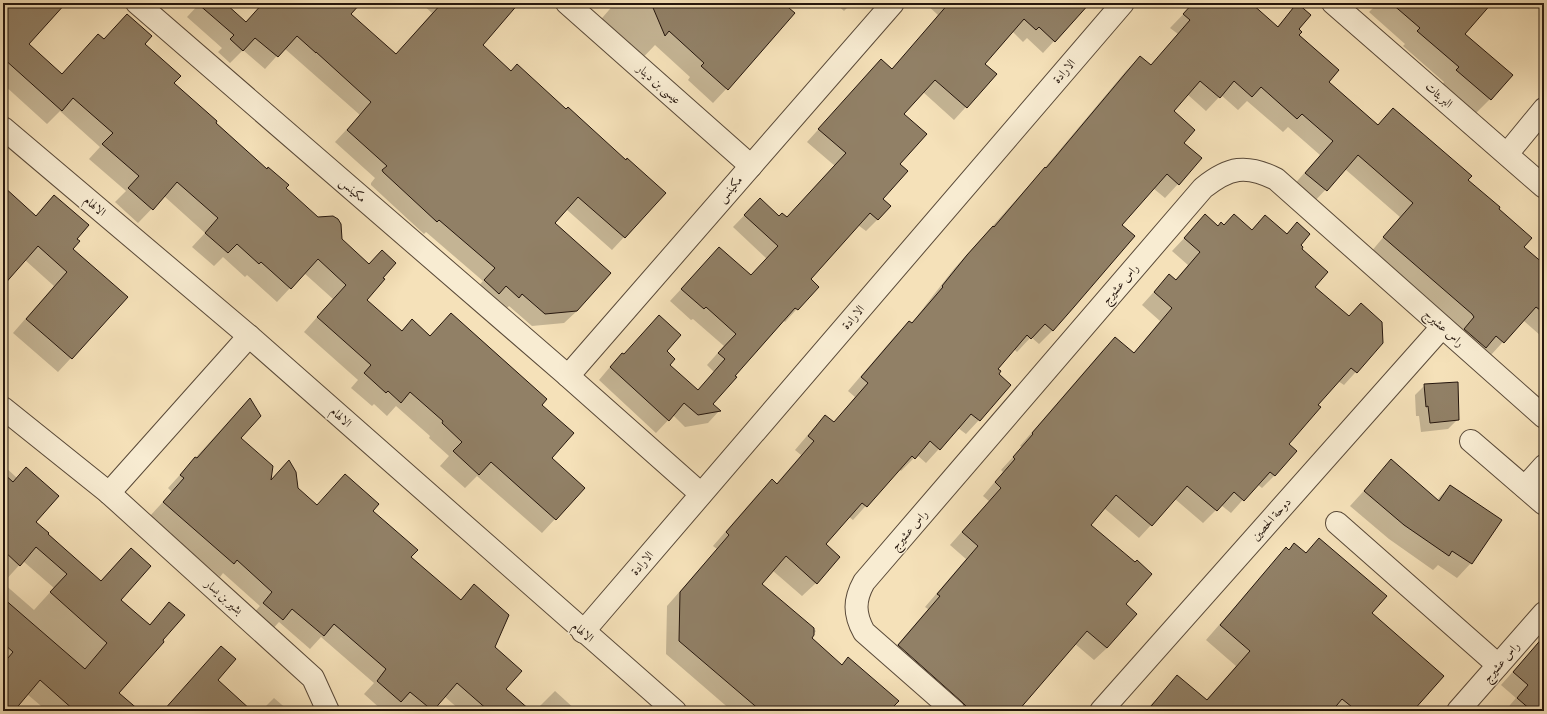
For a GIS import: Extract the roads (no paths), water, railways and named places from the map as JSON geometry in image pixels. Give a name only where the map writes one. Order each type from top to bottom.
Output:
[{"type":"street","name":"مكينس","points":[[137,3],[568,376],[701,494]]},
{"type":"street","name":"عيسى بن دينار","points":[[567,3],[751,166]]},
{"type":"street","name":"مكينس","points":[[568,376],[893,3]]},
{"type":"street","name":"الارادة","points":[[583,632],[1123,3]]},
{"type":"street","name":"البريثات","points":[[1333,3],[1544,187]]},
{"type":"street","points":[[1507,154],[1544,109]]},
{"type":"street","name":"الالهام","points":[[3,128],[249,336],[583,632],[675,711]]},
{"type":"street","name":"راس عشيرج","points":[[954,711],[864,632],[859,623],[856,612],[856,602],[859,591],[864,582],[1203,188],[1216,178],[1230,171],[1246,169],[1262,172],[1276,179],[1544,417]]},
{"type":"street","name":"دوحة الحصين","points":[[1101,711],[1442,327]]},
{"type":"street","points":[[109,492],[249,336]]},
{"type":"street","name":"بشير بن يسار","points":[[3,408],[109,492],[313,678],[328,711]]},
{"type":"street","points":[[1471,441],[1544,504]]},
{"type":"street","points":[[1525,487],[1544,466]]},
{"type":"street","points":[[1337,523],[1498,665]]},
{"type":"street","name":"راس عشيرج","points":[[1458,711],[1544,613]]}]
